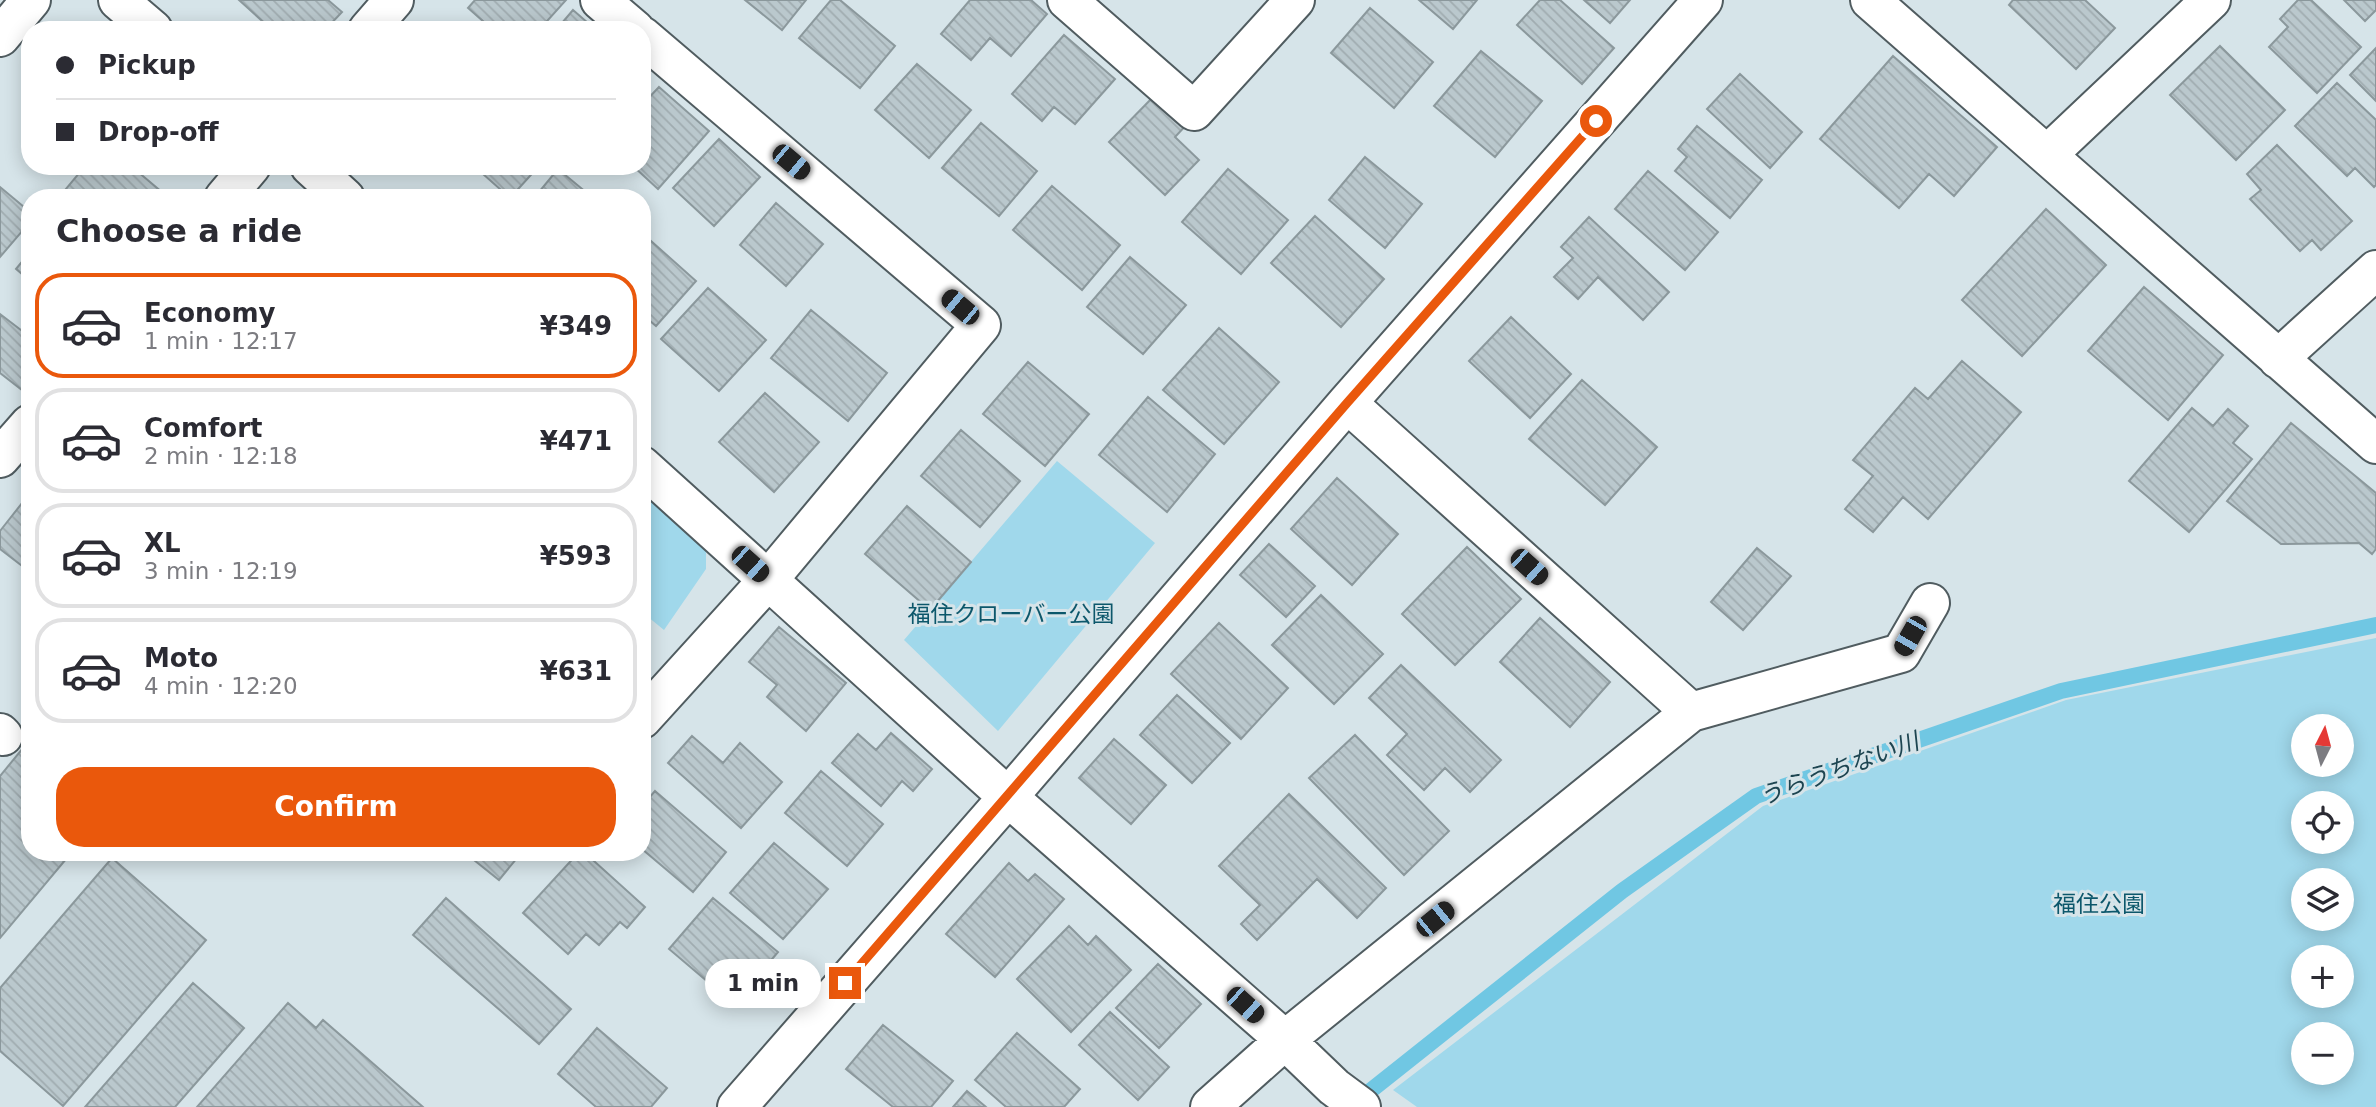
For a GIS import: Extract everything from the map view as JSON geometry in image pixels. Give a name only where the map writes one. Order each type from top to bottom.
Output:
[{"type":"street","points":[[0,37],[32,0]]},
{"type":"street","points":[[118,0],[142,21]]},
{"type":"street","points":[[376,21],[394,0]]},
{"type":"street","points":[[600,0],[624,21]]},
{"type":"street","points":[[1067,0],[1194,111],[1295,0]]},
{"type":"street","points":[[737,1107],[1347,403],[1703,0]]},
{"type":"street","points":[[1870,0],[2376,444]]},
{"type":"street","points":[[2048,154],[2211,0]]},
{"type":"street","points":[[651,44],[981,325],[768,580],[651,709]]},
{"type":"street","points":[[232,189],[243,175]]},
{"type":"street","points":[[320,175],[335,189]]},
{"type":"street","points":[[2278,359],[2376,270]]},
{"type":"street","points":[[1347,403],[1691,712]]},
{"type":"street","points":[[0,458],[21,434]]},
{"type":"street","points":[[651,474],[1008,797],[1347,1097]]},
{"type":"street","points":[[1210,1107],[1285,1040],[1691,712],[1900,653],[1930,603]]},
{"type":"green space","name":"福住クローバー公園","points":[[1057,461],[1155,543],[998,731],[904,640]]},
{"type":"green space","points":[[651,499],[706,541],[706,569],[664,630],[651,619]]},
{"type":"green space","name":"福住公園","points":[[2376,638],[2376,1107],[1417,1107],[1393,1090],[1763,806],[2066,700]]},
{"type":"building","points":[[239,0],[328,0],[342,12],[334,21],[262,21]]},
{"type":"building","points":[[475,0],[566,0],[547,21],[483,21],[468,8]]},
{"type":"building","points":[[745,0],[806,0],[782,30]]},
{"type":"building","points":[[831,0],[840,0],[895,46],[860,88],[799,38]]},
{"type":"building","points":[[970,0],[1031,0],[1047,14],[1011,56],[990,38],[971,60],[941,34]]},
{"type":"building","points":[[1419,0],[1477,0],[1453,29]]},
{"type":"building","points":[[1540,0],[1560,0],[1614,48],[1582,84],[1517,25]]},
{"type":"building","points":[[1584,0],[1630,0],[1610,23]]},
{"type":"building","points":[[2013,0],[2085,0],[2115,28],[2076,69],[2009,5]]},
{"type":"building","points":[[2298,0],[2311,0],[2361,47],[2317,93],[2269,47],[2288,27],[2280,19]]},
{"type":"building","points":[[2344,0],[2376,0],[2376,10],[2365,21]]},
{"type":"building","points":[[1370,8],[1433,62],[1394,108],[1331,53]]},
{"type":"building","points":[[573,10],[586,21],[564,21]]},
{"type":"building","points":[[1064,35],[1115,79],[1075,124],[1054,107],[1042,121],[1012,94]]},
{"type":"building","points":[[2220,46],[2285,110],[2236,160],[2170,95]]},
{"type":"building","points":[[2376,48],[2376,101],[2350,75]]},
{"type":"building","points":[[1481,51],[1542,101],[1495,157],[1434,106]]},
{"type":"building","points":[[1893,56],[1997,147],[1954,196],[1929,174],[1899,208],[1820,139]]},
{"type":"building","points":[[917,64],[971,110],[929,158],[875,110]]},
{"type":"building","points":[[1740,74],[1802,132],[1770,168],[1707,109]]},
{"type":"building","points":[[2337,83],[2376,120],[2374,187],[2355,168],[2347,176],[2295,126]]},
{"type":"building","points":[[659,87],[709,131],[658,189],[643,175],[651,175],[651,95]]},
{"type":"building","points":[[1158,92],[1189,122],[1175,137],[1199,160],[1165,195],[1109,142]]},
{"type":"building","points":[[981,123],[1037,171],[999,216],[942,168]]},
{"type":"building","points":[[1697,126],[1762,180],[1730,218],[1675,171],[1687,157],[1678,149]]},
{"type":"building","points":[[719,139],[760,177],[714,226],[673,188]]},
{"type":"building","points":[[2277,145],[2352,221],[2321,250],[2312,240],[2300,251],[2250,199],[2261,190],[2247,174]]},
{"type":"building","points":[[1365,157],[1422,204],[1385,248],[1329,200]]},
{"type":"building","points":[[1228,169],[1288,220],[1241,274],[1182,222]]},
{"type":"building","points":[[1648,171],[1718,232],[1685,270],[1615,209]]},
{"type":"building","points":[[78,175],[142,175],[158,189],[66,189]]},
{"type":"building","points":[[484,175],[531,175],[518,189],[500,189]]},
{"type":"building","points":[[553,175],[565,175],[582,189],[541,189]]},
{"type":"building","points":[[1052,186],[1120,245],[1082,290],[1013,230]]},
{"type":"building","points":[[0,187],[21,204],[21,232],[0,257]]},
{"type":"building","points":[[776,203],[823,244],[786,286],[740,245]]},
{"type":"building","points":[[2046,209],[2106,265],[2022,356],[1962,300]]},
{"type":"building","points":[[1315,216],[1384,279],[1341,327],[1271,263]]},
{"type":"building","points":[[1589,217],[1669,292],[1643,320],[1598,277],[1578,299],[1554,277],[1573,258],[1561,247]]},
{"type":"building","points":[[651,241],[696,281],[656,326],[651,322]]},
{"type":"building","points":[[1130,257],[1186,305],[1143,354],[1087,307]]},
{"type":"building","points":[[2144,287],[2223,355],[2168,420],[2088,351]]},
{"type":"building","points":[[708,288],[766,340],[719,391],[661,339]]},
{"type":"building","points":[[811,310],[887,373],[848,421],[771,358]]},
{"type":"building","points":[[0,314],[21,330],[21,389],[0,373]]},
{"type":"building","points":[[1511,317],[1571,374],[1530,418],[1469,361]]},
{"type":"building","points":[[1219,328],[1279,382],[1224,444],[1163,390]]},
{"type":"building","points":[[1962,361],[2021,412],[1928,519],[1903,497],[1873,532],[1845,509],[1873,476],[1853,460],[1915,388],[1928,399]]},
{"type":"building","points":[[1028,362],[1089,414],[1045,466],[983,414]]},
{"type":"building","points":[[1582,380],[1657,447],[1605,505],[1529,439]]},
{"type":"building","points":[[765,393],[819,442],[774,492],[719,442]]},
{"type":"building","points":[[1148,397],[1215,454],[1167,512],[1099,455]]},
{"type":"building","points":[[2192,408],[2213,426],[2228,409],[2248,426],[2233,443],[2252,459],[2189,532],[2129,481]]},
{"type":"building","points":[[2291,423],[2376,493],[2376,549],[2372,554],[2359,543],[2281,544],[2227,501]]},
{"type":"building","points":[[961,430],[1020,481],[980,527],[921,476]]},
{"type":"building","points":[[1337,478],[1398,534],[1352,585],[1291,529]]},
{"type":"building","points":[[21,504],[21,565],[0,549],[0,531]]},
{"type":"building","points":[[907,506],[971,562],[930,610],[865,554]]},
{"type":"building","points":[[1269,544],[1315,586],[1286,617],[1240,575]]},
{"type":"building","points":[[1467,547],[1521,599],[1455,665],[1402,614]]},
{"type":"building","points":[[1757,548],[1791,576],[1743,630],[1711,602]]},
{"type":"building","points":[[1321,595],[1383,654],[1334,704],[1272,645]]},
{"type":"building","points":[[1540,618],[1610,682],[1570,727],[1500,662]]},
{"type":"building","points":[[1219,623],[1288,688],[1241,739],[1171,674]]},
{"type":"building","points":[[779,627],[846,683],[806,731],[767,697],[777,685],[749,662]]},
{"type":"building","points":[[1401,665],[1501,760],[1470,792],[1445,768],[1424,790],[1387,755],[1407,734],[1369,698]]},
{"type":"building","points":[[1177,695],[1230,743],[1192,783],[1140,735]]},
{"type":"building","points":[[891,733],[932,769],[913,791],[902,781],[881,806],[832,763],[858,734],[876,750]]},
{"type":"building","points":[[1355,735],[1449,831],[1404,875],[1309,778]]},
{"type":"building","points":[[692,736],[723,763],[740,743],[782,782],[741,828],[668,763]]},
{"type":"building","points":[[1114,739],[1166,785],[1131,824],[1079,778]]},
{"type":"building","points":[[21,750],[21,861],[64,861],[0,938],[0,776]]},
{"type":"building","points":[[821,771],[883,824],[847,866],[785,813]]},
{"type":"building","points":[[655,791],[726,852],[693,892],[651,857],[651,796]]},
{"type":"building","points":[[1289,794],[1386,888],[1357,918],[1317,879],[1257,940],[1241,924],[1260,905],[1219,866]]},
{"type":"building","points":[[774,843],[828,889],[783,939],[730,893]]},
{"type":"building","points":[[109,861],[115,861],[206,940],[63,1106],[0,1051],[0,988]]},
{"type":"building","points":[[475,861],[515,861],[499,880]]},
{"type":"building","points":[[571,861],[594,861],[645,907],[627,928],[620,922],[599,945],[586,934],[568,954],[523,913]]},
{"type":"building","points":[[1009,863],[1028,881],[1035,874],[1064,899],[995,977],[946,934]]},
{"type":"building","points":[[446,898],[571,1009],[539,1044],[413,935]]},
{"type":"building","points":[[713,898],[778,952],[734,1004],[669,949]]},
{"type":"building","points":[[1069,926],[1088,945],[1096,936],[1131,970],[1071,1032],[1017,979]]},
{"type":"building","points":[[1158,964],[1201,1004],[1159,1048],[1116,1008]]},
{"type":"building","points":[[193,983],[244,1028],[175,1107],[85,1107]]},
{"type":"building","points":[[288,1003],[316,1028],[323,1020],[423,1107],[197,1107]]},
{"type":"building","points":[[1110,1012],[1169,1067],[1138,1100],[1079,1045]]},
{"type":"building","points":[[883,1025],[953,1081],[931,1107],[893,1107],[846,1069]]},
{"type":"building","points":[[597,1028],[667,1088],[651,1107],[596,1107],[558,1074]]},
{"type":"building","points":[[1017,1033],[1080,1089],[1064,1107],[1006,1107],[975,1080]]},
{"type":"building","points":[[967,1091],[986,1107],[953,1107]]},
{"type":"waterway","name":"うらうちない川","points":[[1355,1103],[1622,891],[1756,796],[2061,691],[2376,625]]},
{"type":"route","points":[[845,983],[1347,403],[1596,121]]}]
